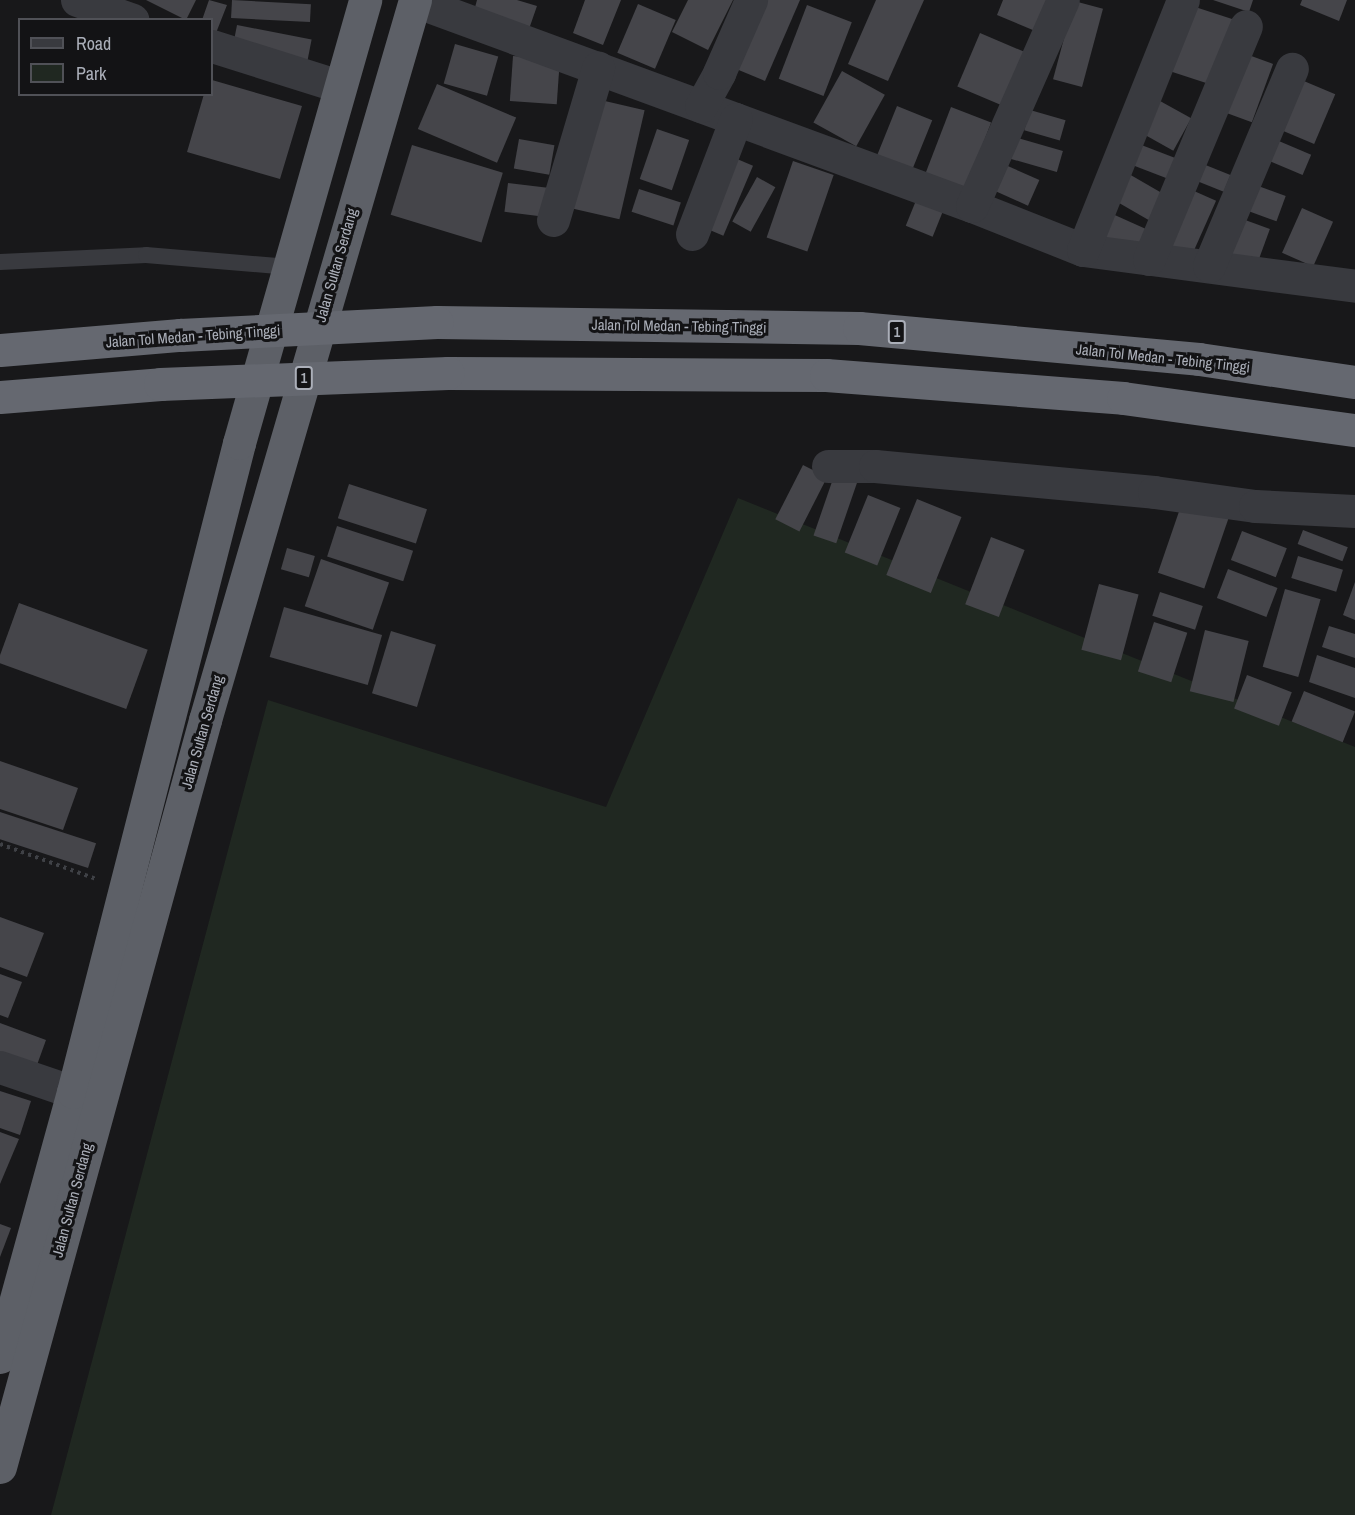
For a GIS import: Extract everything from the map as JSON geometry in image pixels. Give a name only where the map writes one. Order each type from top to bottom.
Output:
[{"type":"highway","name":"Jalan Sultan Serdang","points":[[2,1342],[73,1092],[239,443],[365,0]]},
{"type":"highway","name":"Jalan Sultan Serdang","points":[[0,1467],[205,720],[356,195],[415,1]]},
{"type":"highway","name":"Jalan Tol Medan - Tebing Tinggi","points":[[0,350],[180,335],[437,322],[859,328],[1198,359],[1355,382]]},
{"type":"highway","name":"1","points":[[0,397],[160,384],[448,372],[826,375],[1123,398],[1355,430]]},
{"type":"highway","points":[[171,710],[205,720]]},
{"type":"street","points":[[77,0],[127,18]]},
{"type":"street","points":[[701,106],[719,73],[751,0]]},
{"type":"street","points":[[972,207],[1063,0]]},
{"type":"street","points":[[1083,250],[1183,0]]},
{"type":"street","points":[[415,1],[1083,250],[1355,286]]},
{"type":"street","points":[[1149,259],[1246,26]]},
{"type":"street","points":[[213,46],[339,86]]},
{"type":"street","points":[[553,220],[598,68]]},
{"type":"street","points":[[1209,266],[1292,69]]},
{"type":"street","points":[[692,234],[736,119]]},
{"type":"street","points":[[828,466],[875,466],[1154,492],[1255,506],[1355,511]]},
{"type":"street","points":[[0,1067],[73,1092]]},
{"type":"lane","points":[[0,262],[146,255],[289,267]]},
{"type":"path","points":[[0,844],[125,890]]},
{"type":"green space","points":[[738,498],[1355,747],[1355,1515],[51,1515],[268,700],[606,807]]},
{"type":"building","points":[[146,0],[196,0],[187,18],[182,18]]},
{"type":"building","points":[[209,0],[227,5],[216,33],[213,32],[213,18],[203,18]]},
{"type":"building","points":[[232,0],[311,4],[310,22],[231,18]]},
{"type":"building","points":[[477,0],[517,0],[537,6],[529,29],[474,11]]},
{"type":"building","points":[[585,0],[621,0],[603,45],[573,33]]},
{"type":"building","points":[[688,0],[733,0],[708,50],[672,32]]},
{"type":"building","points":[[757,0],[800,0],[765,81],[729,66]]},
{"type":"building","points":[[876,0],[924,0],[888,81],[848,64]]},
{"type":"building","points":[[1003,0],[1054,0],[1040,33],[997,15]]},
{"type":"building","points":[[1213,0],[1253,0],[1249,12]]},
{"type":"building","points":[[1302,0],[1347,0],[1339,21],[1300,5]]},
{"type":"building","points":[[1074,1],[1103,9],[1082,87],[1053,79]]},
{"type":"building","points":[[1183,3],[1234,20],[1213,85],[1162,69]]},
{"type":"building","points":[[638,4],[676,20],[655,69],[617,53]]},
{"type":"building","points":[[807,5],[852,22],[824,96],[779,79]]},
{"type":"building","points":[[237,25],[312,40],[307,65],[232,51]]},
{"type":"building","points":[[980,33],[1028,53],[1005,107],[957,86]]},
{"type":"building","points":[[455,44],[498,56],[487,96],[444,83]]},
{"type":"building","points":[[1243,53],[1273,64],[1252,122],[1222,111]]},
{"type":"building","points":[[513,56],[560,59],[557,104],[510,101]]},
{"type":"building","points":[[842,71],[885,95],[856,146],[813,123]]},
{"type":"building","points":[[1292,76],[1335,94],[1314,144],[1271,126]]},
{"type":"building","points":[[213,80],[302,106],[280,179],[187,152],[203,96],[213,96]]},
{"type":"building","points":[[437,84],[516,118],[497,163],[418,129]]},
{"type":"building","points":[[1151,96],[1191,118],[1173,151],[1133,128]]},
{"type":"building","points":[[592,98],[645,110],[619,219],[567,207]]},
{"type":"building","points":[[897,106],[932,120],[910,176],[875,162]]},
{"type":"building","points":[[951,107],[991,122],[966,189],[926,173]]},
{"type":"building","points":[[1030,110],[1066,120],[1060,140],[1024,130]]},
{"type":"building","points":[[657,129],[689,140],[672,190],[640,179]]},
{"type":"building","points":[[1011,136],[1063,151],[1057,172],[1005,157]]},
{"type":"building","points":[[1267,136],[1311,155],[1303,175],[1258,156]]},
{"type":"building","points":[[519,139],[554,145],[549,175],[514,169]]},
{"type":"building","points":[[1131,141],[1182,161],[1174,181],[1123,162]]},
{"type":"building","points":[[412,145],[503,173],[482,243],[391,215]]},
{"type":"building","points":[[730,156],[753,166],[723,236],[700,226]]},
{"type":"building","points":[[793,161],[834,175],[807,252],[767,238]]},
{"type":"building","points":[[1198,162],[1230,175],[1224,192],[1191,179]]},
{"type":"building","points":[[1001,163],[1039,180],[1028,206],[990,189]]},
{"type":"building","points":[[1122,170],[1164,194],[1149,220],[1107,196]]},
{"type":"building","points":[[757,177],[775,187],[751,232],[732,222]]},
{"type":"building","points":[[508,183],[550,188],[546,217],[504,212]]},
{"type":"building","points":[[1250,183],[1286,196],[1276,221],[1241,208]]},
{"type":"building","points":[[1185,187],[1216,201],[1192,255],[1161,241]]},
{"type":"building","points":[[639,189],[681,203],[673,225],[632,212]]},
{"type":"building","points":[[917,198],[944,209],[933,237],[906,226]]},
{"type":"building","points":[[1302,208],[1333,222],[1313,267],[1282,253]]},
{"type":"building","points":[[1108,212],[1148,230],[1137,255],[1097,238]]},
{"type":"building","points":[[1237,217],[1270,229],[1256,268],[1223,256]]},
{"type":"building","points":[[803,465],[827,477],[799,532],[775,519]]},
{"type":"building","points":[[835,473],[858,481],[836,543],[814,535]]},
{"type":"building","points":[[349,484],[427,509],[416,544],[338,518]]},
{"type":"building","points":[[868,495],[900,508],[877,566],[845,552]]},
{"type":"building","points":[[1184,497],[1230,513],[1204,589],[1158,573]]},
{"type":"building","points":[[917,499],[962,517],[931,593],[886,575]]},
{"type":"building","points":[[337,526],[413,551],[403,581],[327,556]]},
{"type":"building","points":[[1303,530],[1348,547],[1342,561],[1298,544]]},
{"type":"building","points":[[1242,531],[1287,548],[1276,577],[1231,560]]},
{"type":"building","points":[[991,537],[1025,550],[999,617],[965,604]]},
{"type":"building","points":[[287,548],[315,556],[309,577],[281,569]]},
{"type":"building","points":[[1298,556],[1343,570],[1336,592],[1291,578]]},
{"type":"building","points":[[321,559],[389,582],[373,630],[305,606]]},
{"type":"building","points":[[1228,569],[1277,588],[1266,617],[1217,598]]},
{"type":"building","points":[[1355,582],[1355,620],[1343,615]]},
{"type":"building","points":[[1099,584],[1139,595],[1121,660],[1081,650]]},
{"type":"building","points":[[1285,589],[1321,599],[1298,677],[1263,667]]},
{"type":"building","points":[[1160,592],[1203,606],[1195,630],[1152,616]]},
{"type":"building","points":[[19,603],[148,650],[126,709],[0,663],[0,655]]},
{"type":"building","points":[[284,607],[382,635],[368,685],[270,657]]},
{"type":"building","points":[[1154,622],[1187,633],[1171,682],[1138,671]]},
{"type":"building","points":[[1329,626],[1355,634],[1355,658],[1322,647]]},
{"type":"building","points":[[1205,630],[1249,641],[1233,702],[1190,691]]},
{"type":"building","points":[[391,631],[436,645],[417,707],[372,693]]},
{"type":"building","points":[[1317,655],[1355,668],[1355,698],[1309,682]]},
{"type":"building","points":[[1247,675],[1292,692],[1279,726],[1234,709]]},
{"type":"building","points":[[1304,691],[1355,712],[1343,742],[1292,722]]},
{"type":"building","points":[[0,761],[78,788],[63,830],[0,809]]},
{"type":"building","points":[[0,812],[96,843],[88,868],[0,839]]},
{"type":"building","points":[[0,917],[44,933],[27,977],[0,967]]},
{"type":"building","points":[[0,974],[22,982],[8,1018],[0,1015]]},
{"type":"building","points":[[0,1023],[46,1040],[33,1076],[0,1064]]},
{"type":"building","points":[[0,1091],[31,1101],[20,1135],[0,1128]]},
{"type":"building","points":[[0,1132],[19,1139],[0,1184]]},
{"type":"building","points":[[0,1224],[11,1228],[0,1257]]}]
